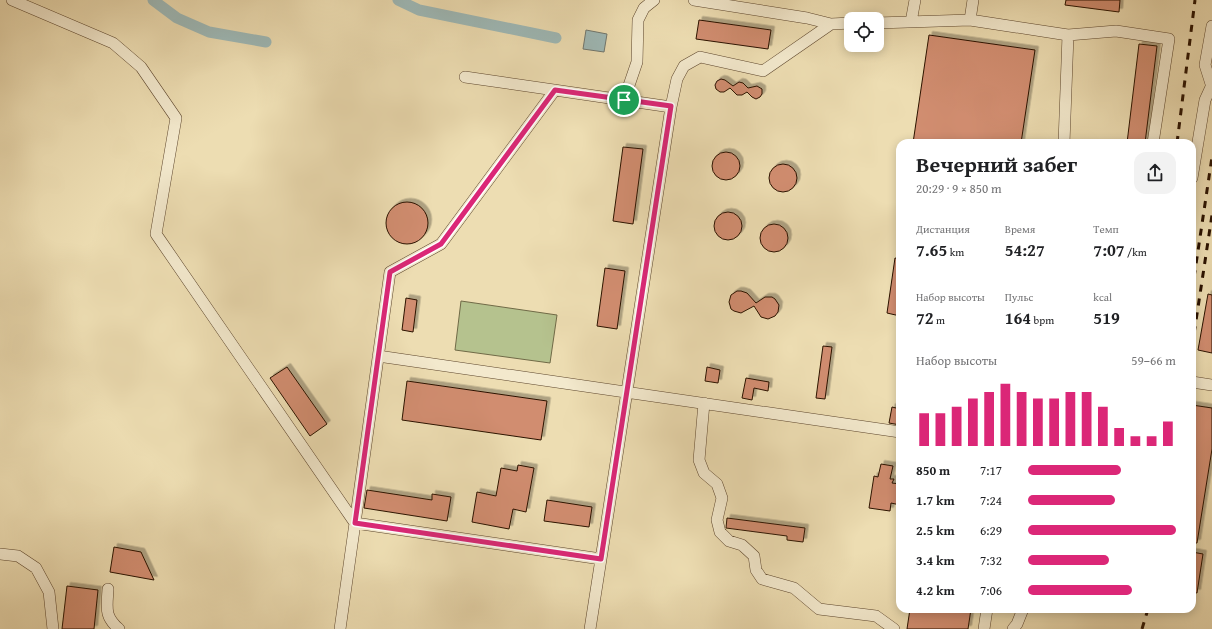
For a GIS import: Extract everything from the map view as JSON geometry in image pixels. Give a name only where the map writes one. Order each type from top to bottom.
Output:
[{"type":"street","points":[[12,0],[113,43],[141,67],[176,118],[156,234],[355,523],[601,559]]},
{"type":"street","points":[[624,100],[637,62],[638,20],[644,8],[654,0]]},
{"type":"street","points":[[694,0],[807,18],[831,24],[844,24]]},
{"type":"street","points":[[911,22],[915,0]]},
{"type":"street","points":[[970,20],[973,0]]},
{"type":"street","points":[[884,23],[970,20],[1068,35],[1116,31],[1168,39],[1154,139]]},
{"type":"street","points":[[590,629],[671,106],[677,79],[684,66],[700,57],[763,71],[831,24]]},
{"type":"street","points":[[1196,154],[1205,100],[1212,87],[1205,65],[1212,26]]},
{"type":"street","points":[[1064,139],[1068,35]]},
{"type":"street","points":[[465,77],[671,106]]},
{"type":"street","points":[[340,629],[390,272],[441,244],[555,90]]},
{"type":"street","points":[[378,356],[896,431]]},
{"type":"street","points":[[1196,383],[1212,385]]},
{"type":"street","points":[[704,403],[699,460],[704,473],[718,484],[722,498],[717,520],[720,532],[729,541],[742,545],[754,556],[756,570],[762,579],[794,588],[819,609],[876,616],[894,629]]},
{"type":"street","points":[[0,554],[18,556],[36,568],[49,592],[53,629]]},
{"type":"street","points":[[108,589],[106,612],[112,623],[119,629]]},
{"type":"street","points":[[984,629],[986,613]]},
{"type":"street","points":[[1014,629],[1021,613]]},
{"type":"green space","points":[[461,301],[557,315],[550,363],[455,350]]},
{"type":"water","points":[[586,30],[607,34],[604,52],[583,49]]},
{"type":"building","points":[[1066,0],[1120,0],[1119,12],[1065,5]]},
{"type":"building","points":[[699,20],[771,30],[768,49],[696,39]]},
{"type":"building","points":[[929,35],[1035,50],[1022,139],[914,139]]},
{"type":"building","points":[[1139,44],[1157,46],[1145,139],[1127,139]]},
{"type":"building","points":[[721,79],[733,86],[739,82],[743,83],[748,88],[757,86],[762,89],[762,94],[756,99],[747,92],[742,95],[737,95],[730,88],[724,92],[720,92],[716,89],[715,85],[717,81]]},
{"type":"building","points":[[623,147],[643,149],[633,224],[613,221]]},
{"type":"building","points":[[726,152],[736,156],[740,166],[736,176],[726,180],[716,176],[712,166],[716,156]]},
{"type":"building","points":[[783,164],[793,168],[797,178],[793,188],[783,192],[773,188],[769,178],[773,168]]},
{"type":"building","points":[[407,202],[422,208],[428,223],[422,238],[407,244],[392,238],[386,223],[392,208]]},
{"type":"building","points":[[728,212],[738,216],[742,226],[738,236],[728,240],[718,236],[714,226],[718,216]]},
{"type":"building","points":[[774,224],[784,228],[788,238],[784,248],[774,252],[764,248],[760,238],[764,228]]},
{"type":"building","points":[[895,258],[896,315],[887,313]]},
{"type":"building","points":[[605,268],[625,271],[617,329],[597,326]]},
{"type":"building","points":[[737,291],[747,293],[756,303],[765,297],[772,297],[779,305],[778,312],[775,316],[768,319],[761,317],[754,306],[741,313],[734,311],[731,309],[729,302],[731,295]]},
{"type":"building","points":[[1208,294],[1212,295],[1212,353],[1198,350]]},
{"type":"building","points":[[406,298],[417,300],[413,332],[402,330]]},
{"type":"building","points":[[823,346],[832,347],[825,399],[816,398]]},
{"type":"building","points":[[287,367],[327,424],[310,436],[270,378]]},
{"type":"building","points":[[707,367],[720,370],[718,383],[705,381]]},
{"type":"building","points":[[746,378],[769,382],[768,391],[754,388],[752,400],[742,398]]},
{"type":"building","points":[[407,381],[547,401],[541,440],[402,420]]},
{"type":"building","points":[[1196,406],[1212,408],[1212,449],[1197,543]]},
{"type":"building","points":[[892,407],[896,408],[896,424],[889,423]]},
{"type":"building","points":[[881,464],[893,466],[890,479],[894,479],[892,483],[896,484],[896,504],[891,503],[890,511],[869,508],[874,476],[878,477]]},
{"type":"building","points":[[518,465],[534,468],[526,512],[513,509],[509,529],[472,522],[477,492],[496,496],[501,468],[517,471]]},
{"type":"building","points":[[367,490],[432,500],[432,494],[451,497],[447,521],[364,508]]},
{"type":"building","points":[[547,500],[592,507],[589,527],[544,521]]},
{"type":"building","points":[[727,518],[805,528],[803,542],[787,540],[787,536],[726,528]]},
{"type":"building","points":[[114,547],[141,552],[154,580],[110,572]]},
{"type":"building","points":[[1196,553],[1203,554],[1196,593]]},
{"type":"building","points":[[67,586],[98,590],[94,629],[62,629]]},
{"type":"building","points":[[909,613],[970,613],[968,629],[907,629]]},
{"type":"waterway","points":[[153,0],[177,18],[209,32],[266,42]]},
{"type":"waterway","points":[[398,0],[419,10],[556,38]]},
{"type":"railway","points":[[1178,139],[1195,0]]},
{"type":"railway","points":[[1196,264],[1212,157]]},
{"type":"railway","points":[[1196,321],[1212,215]]},
{"type":"railway","points":[[1142,629],[1147,613]]},
{"type":"route","points":[[555,90],[624,100],[671,106],[601,559],[355,523],[390,272],[441,244],[555,90]]}]
